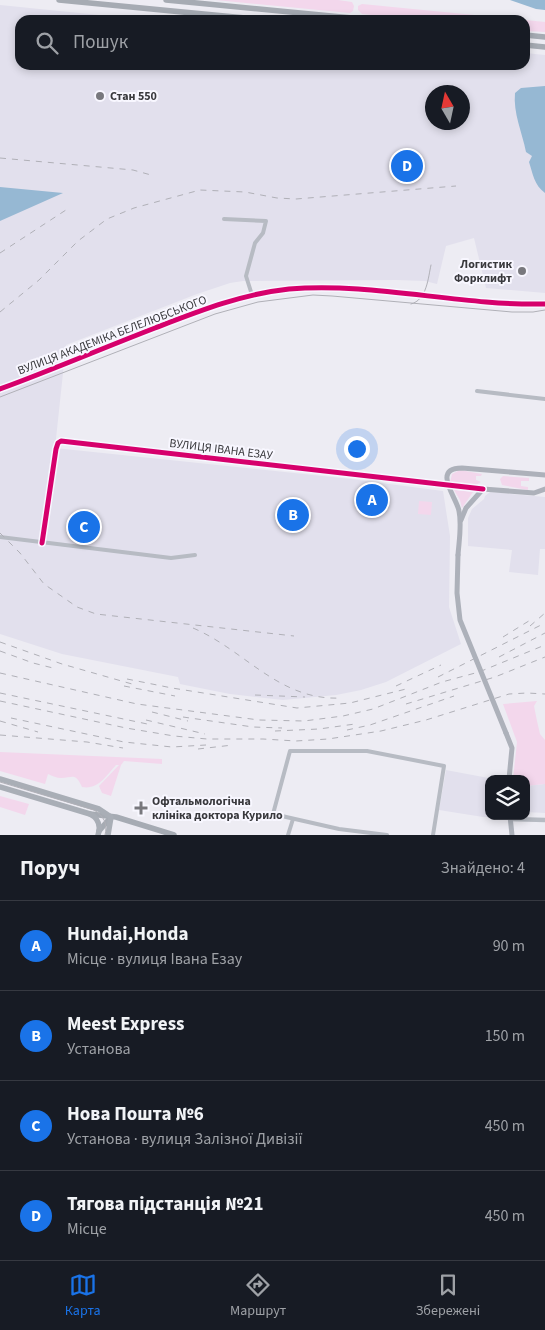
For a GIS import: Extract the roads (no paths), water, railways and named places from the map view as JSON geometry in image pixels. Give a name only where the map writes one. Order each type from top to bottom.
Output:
[{"type":"highway","points":[[0,779],[103,811],[111,817],[108,835]]},
{"type":"highway","points":[[0,788],[90,814],[96,819],[100,827],[99,833]]},
{"type":"main road","points":[[59,0],[214,15]]},
{"type":"main road","points":[[166,0],[321,15]]},
{"type":"main road","points":[[530,36],[545,37]]},
{"type":"main road","points":[[530,46],[545,48]]},
{"type":"main road","points":[[510,775],[512,748],[460,620],[456,593],[460,523],[457,501],[447,485],[450,472],[457,468],[545,475]]},
{"type":"main road","points":[[460,523],[466,508],[483,489]]},
{"type":"main road","name":"ВУЛИЦЯ ІВАНА ЕЗАУ","points":[[483,489],[534,493],[545,489]]},
{"type":"main road","points":[[90,814],[116,817],[174,835]]},
{"type":"main road","points":[[99,833],[111,817]]},
{"type":"main road","points":[[510,820],[512,835]]},
{"type":"street","points":[[224,219],[266,221],[263,232],[255,242],[246,276],[252,295]]},
{"type":"street","name":"ВУЛИЦЯ АКАДЕМІКА БЕЛЕЛЮБСЬКОГО","points":[[0,389],[215,305],[252,295],[287,290],[326,288],[545,306]]},
{"type":"street","points":[[477,391],[545,399]]},
{"type":"street","name":"ВУЛИЦЯ ІВАНА ЕЗАУ","points":[[42,543],[56,449],[61,441],[483,489]]},
{"type":"street","points":[[0,537],[171,558],[195,555]]},
{"type":"street","points":[[387,835],[339,829],[273,814],[290,751],[368,751],[444,766],[433,835]]},
{"type":"street","points":[[288,835],[293,819]]},
{"type":"street","points":[[530,819],[545,820]]},
{"type":"water","points":[[510,0],[545,0],[545,10],[536,9]]},
{"type":"water","points":[[545,86],[545,193],[536,183],[529,162],[532,156],[526,152],[517,115],[515,93],[521,88]]},
{"type":"water","points":[[0,187],[63,193],[0,221]]},
{"type":"tram line","points":[[411,304],[416,302],[424,293],[431,265]]},
{"type":"tram line","points":[[0,397],[215,314],[258,302],[313,295],[512,312],[545,310]]},
{"type":"tram line","points":[[0,782],[94,810],[104,821],[106,827],[105,835]]},
{"type":"railway","points":[[0,158],[133,170],[151,175]]},
{"type":"railway","points":[[0,312],[39,280],[78,241],[107,219],[134,208],[200,190],[245,192],[277,198],[296,199],[456,186]]},
{"type":"railway","points":[[0,253],[69,208]]},
{"type":"railway","points":[[0,533],[20,553],[44,584],[77,607],[96,614],[294,636]]},
{"type":"railway","points":[[530,626],[545,613]]},
{"type":"railway","points":[[503,637],[532,619]]},
{"type":"railway","points":[[438,677],[545,623]]},
{"type":"railway","points":[[193,628],[212,637],[281,683],[319,697],[341,698]]},
{"type":"railway","points":[[499,657],[545,633]]},
{"type":"railway","points":[[0,642],[62,664],[132,684]]},
{"type":"railway","points":[[0,673],[137,704],[259,720],[304,721],[343,716],[373,709],[442,682],[479,672],[545,645]]},
{"type":"railway","points":[[0,651],[33,663],[57,669]]},
{"type":"railway","points":[[406,704],[495,677],[545,657]]},
{"type":"railway","points":[[396,686],[441,665]]},
{"type":"railway","points":[[127,679],[297,708],[350,703],[410,688]]},
{"type":"railway","points":[[124,686],[175,696]]},
{"type":"railway","points":[[0,693],[152,725]]},
{"type":"railway","points":[[0,701],[126,728],[174,736],[207,739],[296,741],[328,739],[381,731],[426,720],[509,694],[545,694]]},
{"type":"railway","points":[[255,695],[305,697]]},
{"type":"railway","points":[[347,730],[370,725],[454,696]]},
{"type":"railway","points":[[152,712],[188,721]]},
{"type":"railway","points":[[183,717],[253,727],[282,728]]},
{"type":"railway","points":[[11,718],[124,742],[172,747],[206,745]]},
{"type":"railway","points":[[146,720],[205,734]]},
{"type":"railway","points":[[0,721],[38,732]]},
{"type":"railway","points":[[275,731],[319,729],[355,724]]},
{"type":"railway","points":[[0,735],[87,742],[123,748]]},
{"type":"railway","points":[[198,749],[233,745]]},
{"type":"place","name":"Стан 550","points":[[100,96]]},
{"type":"place","name":"Тягова пiдстанцiя №21","points":[[407,166]]},
{"type":"place","name":"Логистик Форклифт","points":[[522,271]]},
{"type":"place","name":"Hundai,Honda","points":[[372,500]]},
{"type":"place","name":"Meest Express","points":[[293,515]]},
{"type":"place","name":"Нова Пошта №6","points":[[84,527]]},
{"type":"place","name":"Офтальмологічна клініка доктора Курило","points":[[141,808]]}]
